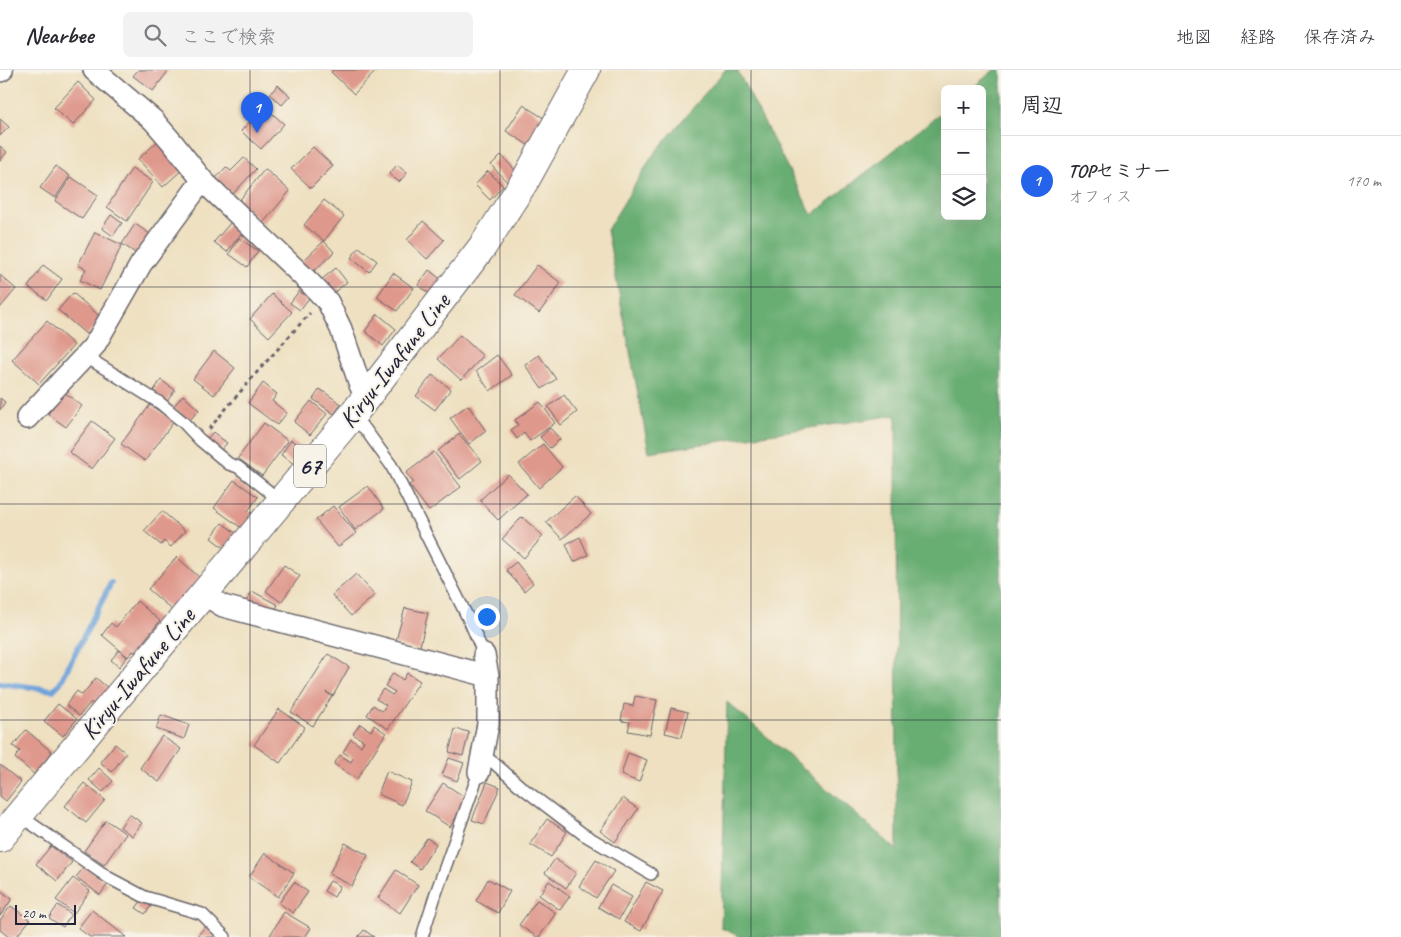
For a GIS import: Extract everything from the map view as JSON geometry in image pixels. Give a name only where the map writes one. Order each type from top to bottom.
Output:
[{"type":"main road","name":"Kiryu-Iwafune Line","points":[[0,838],[359,406],[483,246],[526,179],[586,70]]},
{"type":"street","points":[[94,70],[153,120],[203,181],[328,302],[341,329],[360,385],[359,406]]},
{"type":"street","points":[[27,418],[94,346],[141,264],[203,181]]},
{"type":"street","points":[[203,594],[223,606],[488,676]]},
{"type":"street","points":[[480,763],[488,724],[488,676],[484,654]]},
{"type":"lane","points":[[85,356],[160,404],[183,422],[200,440],[229,464],[238,467],[281,501]]},
{"type":"lane","points":[[359,406],[365,429],[391,465],[471,624],[484,654]]},
{"type":"lane","points":[[422,937],[480,763],[494,763],[520,786],[583,834],[651,874]]},
{"type":"lane","points":[[19,815],[109,878],[130,890],[145,897],[202,914],[224,937]]},
{"type":"path","points":[[200,440],[324,298]]},
{"type":"green space","points":[[725,70],[737,70],[812,215],[941,113],[941,220],[986,220],[986,85],[976,85],[994,70],[1001,70],[1001,937],[741,937],[721,928],[727,702],[897,850],[896,415],[649,452],[607,230],[653,155]]},
{"type":"building","points":[[138,70],[169,70],[153,91],[133,76]]},
{"type":"building","points":[[333,70],[377,70],[354,94],[331,72]]},
{"type":"building","points":[[78,82],[96,100],[73,125],[54,108]]},
{"type":"building","points":[[278,85],[290,96],[282,105],[270,94]]},
{"type":"building","points":[[523,105],[550,122],[533,148],[506,131]]},
{"type":"building","points":[[264,106],[284,124],[261,149],[241,131]]},
{"type":"building","points":[[0,119],[9,127],[0,136]]},
{"type":"building","points":[[158,141],[183,169],[163,187],[138,159]]},
{"type":"building","points":[[0,146],[7,152],[0,161]]},
{"type":"building","points":[[313,147],[333,166],[311,188],[291,169]]},
{"type":"building","points":[[501,155],[517,172],[507,182],[491,165]]},
{"type":"building","points":[[244,158],[256,169],[233,194],[216,178],[226,167],[231,171]]},
{"type":"building","points":[[397,165],[407,173],[399,182],[389,174]]},
{"type":"building","points":[[56,166],[70,176],[55,198],[40,188]]},
{"type":"building","points":[[132,168],[153,182],[127,221],[107,207]]},
{"type":"building","points":[[265,169],[290,191],[263,223],[238,202]]},
{"type":"building","points":[[488,171],[503,186],[490,200],[475,185]]},
{"type":"building","points":[[71,177],[98,195],[82,219],[55,201]]},
{"type":"building","points":[[324,200],[344,216],[324,241],[304,225]]},
{"type":"building","points":[[111,215],[122,223],[113,236],[102,228]]},
{"type":"building","points":[[423,221],[444,240],[427,259],[407,240]]},
{"type":"building","points":[[231,222],[243,231],[227,252],[214,242]]},
{"type":"building","points":[[135,224],[150,234],[137,254],[122,244]]},
{"type":"building","points":[[95,232],[122,245],[100,290],[80,280],[86,269],[78,265]]},
{"type":"building","points":[[239,238],[258,251],[247,267],[229,254]]},
{"type":"building","points":[[324,241],[334,252],[312,273],[302,262]]},
{"type":"building","points":[[359,247],[377,261],[369,272],[351,258]]},
{"type":"building","points":[[43,265],[62,279],[47,300],[28,287]]},
{"type":"building","points":[[537,265],[561,283],[539,313],[515,295]]},
{"type":"building","points":[[336,268],[347,282],[332,294],[321,280]]},
{"type":"building","points":[[429,270],[443,281],[431,295],[418,285]]},
{"type":"building","points":[[393,273],[414,288],[397,311],[377,297]]},
{"type":"building","points":[[0,275],[16,289],[0,308]]},
{"type":"building","points":[[299,291],[309,298],[300,310],[290,303]]},
{"type":"building","points":[[73,293],[102,318],[87,335],[58,310]]},
{"type":"building","points":[[272,294],[292,312],[269,337],[250,319]]},
{"type":"building","points":[[378,314],[396,329],[383,346],[365,331]]},
{"type":"building","points":[[47,321],[74,345],[39,384],[12,360]]},
{"type":"building","points":[[460,335],[483,356],[461,380],[438,359]]},
{"type":"building","points":[[214,351],[235,368],[214,395],[193,379]]},
{"type":"building","points":[[497,355],[512,375],[490,391],[476,371]]},
{"type":"building","points":[[539,355],[556,379],[542,389],[525,365]]},
{"type":"building","points":[[432,375],[451,389],[435,410],[416,396]]},
{"type":"building","points":[[161,380],[175,390],[166,403],[152,393]]},
{"type":"building","points":[[263,383],[277,394],[272,401],[287,413],[277,425],[248,403]]},
{"type":"building","points":[[320,389],[341,404],[334,414],[313,399]]},
{"type":"building","points":[[64,392],[82,406],[66,427],[48,414]]},
{"type":"building","points":[[183,395],[199,410],[189,421],[173,407]]},
{"type":"building","points":[[564,395],[577,412],[561,425],[548,407]]},
{"type":"building","points":[[0,398],[5,402],[0,410]]},
{"type":"building","points":[[311,401],[327,414],[310,435],[294,422]]},
{"type":"building","points":[[540,402],[555,423],[530,441],[524,433],[517,439],[511,430],[518,425],[515,420]]},
{"type":"building","points":[[150,405],[174,421],[145,461],[121,444]]},
{"type":"building","points":[[468,405],[486,431],[469,444],[450,418]]},
{"type":"building","points":[[92,421],[115,438],[92,469],[69,452]]},
{"type":"building","points":[[264,423],[288,441],[262,476],[238,458]]},
{"type":"building","points":[[550,428],[560,439],[550,448],[540,437]]},
{"type":"building","points":[[213,432],[227,443],[220,451],[206,440]]},
{"type":"building","points":[[459,434],[482,461],[460,479],[438,451]]},
{"type":"building","points":[[291,440],[307,451],[297,466],[281,455]]},
{"type":"building","points":[[543,444],[562,467],[539,488],[519,464]]},
{"type":"building","points":[[434,452],[461,487],[429,511],[409,485],[413,482],[406,473]]},
{"type":"building","points":[[508,474],[527,494],[498,520],[480,500]]},
{"type":"building","points":[[234,480],[258,497],[248,511],[253,514],[243,529],[214,508]]},
{"type":"building","points":[[368,486],[384,509],[355,530],[339,507]]},
{"type":"building","points":[[575,496],[591,514],[562,539],[546,522]]},
{"type":"building","points":[[333,506],[356,533],[338,547],[316,520]]},
{"type":"building","points":[[162,511],[185,531],[171,547],[164,541],[161,545],[144,531]]},
{"type":"building","points":[[522,517],[543,536],[524,558],[502,539]]},
{"type":"building","points":[[222,523],[236,533],[224,548],[211,538]]},
{"type":"building","points":[[580,537],[588,555],[574,562],[566,544]]},
{"type":"building","points":[[177,557],[200,578],[172,610],[148,589]]},
{"type":"building","points":[[516,562],[533,583],[524,591],[506,570]]},
{"type":"building","points":[[284,565],[300,576],[281,602],[266,591]]},
{"type":"building","points":[[356,574],[375,595],[351,616],[332,595]]},
{"type":"building","points":[[252,591],[278,605],[271,617],[243,607]]},
{"type":"building","points":[[137,601],[160,621],[135,652],[133,651],[128,657],[102,635],[111,623],[116,627]]},
{"type":"building","points":[[405,608],[428,613],[419,650],[395,644]]},
{"type":"building","points":[[119,650],[127,657],[119,667],[111,660]]},
{"type":"building","points":[[328,654],[349,667],[333,696],[326,692],[332,696],[313,726],[291,712]]},
{"type":"building","points":[[393,673],[403,680],[407,673],[420,681],[388,729],[367,715],[373,705],[382,711],[386,705],[376,699],[383,689],[392,695],[395,692],[385,686]]},
{"type":"building","points":[[96,678],[109,689],[95,706],[91,702],[79,716],[66,705],[77,691],[82,695]]},
{"type":"building","points":[[635,696],[657,700],[650,735],[628,731],[630,722],[621,721],[624,704],[633,706]]},
{"type":"building","points":[[58,704],[77,719],[63,736],[44,721]]},
{"type":"building","points":[[671,708],[688,712],[682,737],[665,733]]},
{"type":"building","points":[[279,709],[305,727],[280,763],[254,745]]},
{"type":"building","points":[[161,715],[189,725],[184,739],[156,729]]},
{"type":"building","points":[[360,724],[371,731],[374,725],[386,733],[357,779],[334,764],[340,755],[351,762],[353,758],[343,752],[351,739],[361,746],[364,741],[353,734]]},
{"type":"building","points":[[455,729],[469,732],[463,756],[449,752]]},
{"type":"building","points":[[26,730],[52,752],[34,774],[15,758],[20,751],[13,746]]},
{"type":"building","points":[[162,736],[181,749],[159,782],[140,768]]},
{"type":"building","points":[[115,744],[126,753],[112,772],[100,762]]},
{"type":"building","points":[[628,753],[647,760],[639,782],[621,775]]},
{"type":"building","points":[[449,758],[464,763],[457,781],[442,775]]},
{"type":"building","points":[[0,765],[21,782],[6,801],[0,796]]},
{"type":"building","points":[[99,768],[113,781],[103,792],[89,780]]},
{"type":"building","points":[[387,771],[412,782],[402,805],[378,794]]},
{"type":"building","points":[[487,782],[500,787],[484,824],[472,820]]},
{"type":"building","points":[[84,783],[105,800],[86,823],[65,806]]},
{"type":"building","points":[[443,783],[468,799],[450,827],[425,811]]},
{"type":"building","points":[[623,798],[638,809],[615,842],[600,831]]},
{"type":"building","points":[[129,814],[142,823],[132,836],[120,827]]},
{"type":"building","points":[[547,819],[567,832],[551,857],[530,844]]},
{"type":"building","points":[[106,820],[126,834],[104,865],[84,851]]},
{"type":"building","points":[[427,838],[436,844],[420,869],[410,862]]},
{"type":"building","points":[[345,843],[368,855],[352,886],[329,874]]},
{"type":"building","points":[[51,846],[72,862],[57,881],[36,864]]},
{"type":"building","points":[[265,853],[294,873],[278,897],[249,877]]},
{"type":"building","points":[[555,859],[576,873],[566,888],[545,873]]},
{"type":"building","points":[[596,860],[614,871],[596,898],[579,886]]},
{"type":"building","points":[[85,866],[108,884],[100,895],[76,877]]},
{"type":"building","points":[[396,870],[418,885],[400,913],[378,898]]},
{"type":"building","points":[[73,878],[90,891],[74,913],[56,900]]},
{"type":"building","points":[[488,879],[510,891],[498,913],[476,901]]},
{"type":"building","points":[[330,881],[340,886],[334,897],[324,891]]},
{"type":"building","points":[[549,881],[570,896],[560,910],[539,895]]},
{"type":"building","points":[[294,882],[308,892],[293,913],[279,903]]},
{"type":"building","points":[[646,882],[663,891],[641,931],[624,922]]},
{"type":"building","points":[[611,885],[632,897],[619,919],[598,907]]},
{"type":"building","points":[[0,890],[12,899],[0,916]]},
{"type":"building","points":[[142,900],[151,906],[145,914],[136,908]]},
{"type":"building","points":[[537,900],[556,913],[539,937],[519,925]]},
{"type":"building","points":[[58,905],[71,914],[63,927],[49,918]]},
{"type":"building","points":[[11,906],[30,920],[16,937],[9,937],[0,930],[0,920]]},
{"type":"building","points":[[92,910],[126,937],[90,937],[78,928]]},
{"type":"building","points":[[284,912],[311,928],[305,937],[269,937]]},
{"type":"building","points":[[208,924],[217,932],[213,937],[196,937]]},
{"type":"building","points":[[364,930],[374,937],[358,937]]},
{"type":"waterway","points":[[0,683],[53,690],[60,683],[111,583]]},
{"type":"place","name":"TOPセミナー","points":[[257,133]]}]
